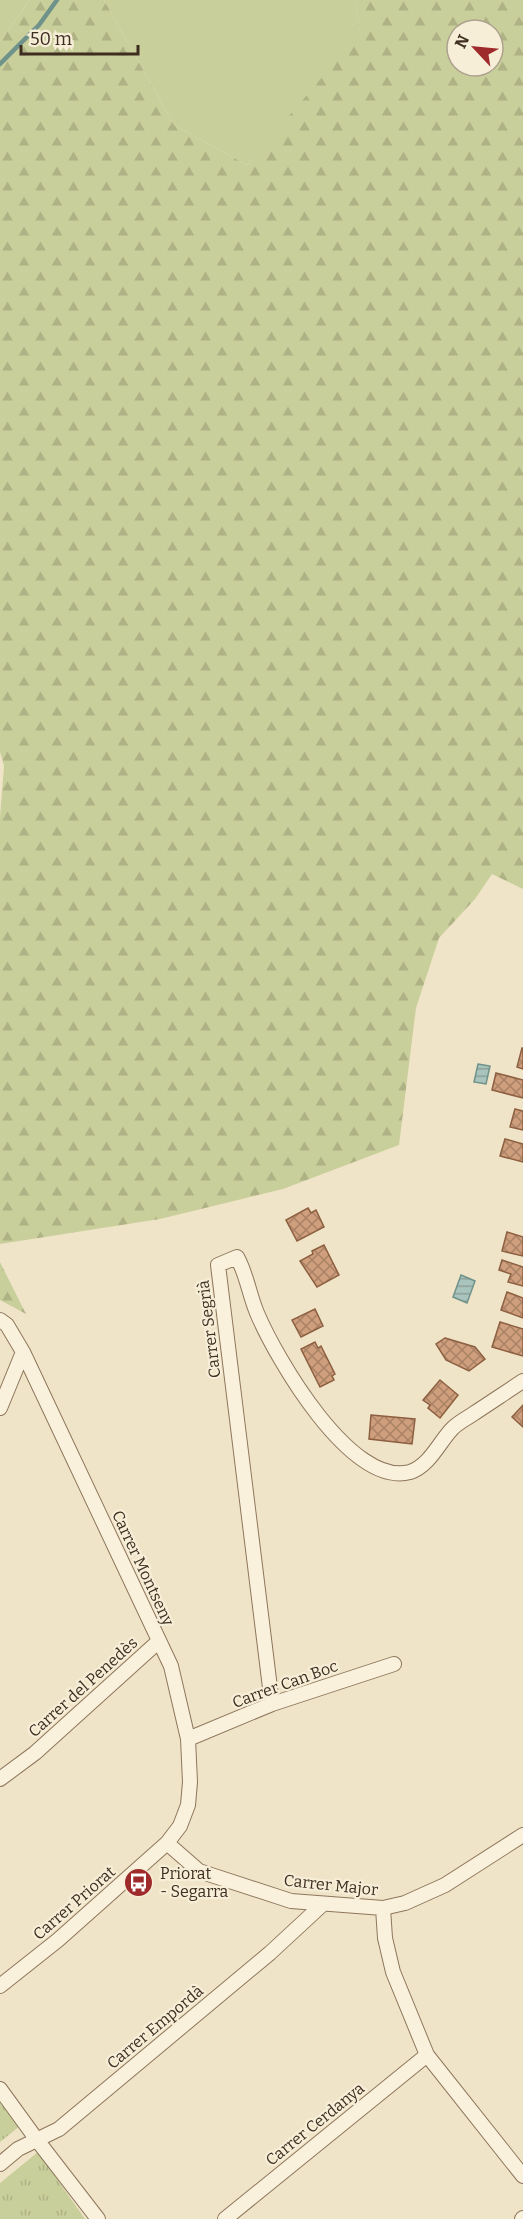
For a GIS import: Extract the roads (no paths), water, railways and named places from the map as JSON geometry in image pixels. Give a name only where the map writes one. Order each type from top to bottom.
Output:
[{"type":"street","name":"Carrer Segrià","points":[[272,1704],[218,1265],[237,1257],[244,1271],[255,1310],[269,1340],[302,1394],[352,1452],[389,1473],[412,1472],[433,1455],[452,1428],[523,1381]]},
{"type":"street","name":"Carrer Montseny","points":[[0,1320],[7,1325],[23,1352],[171,1666],[188,1739],[188,1805],[180,1826],[167,1844]]},
{"type":"street","points":[[0,1408],[23,1352]]},
{"type":"street","name":"Carrer del Penedès","points":[[0,1779],[35,1753],[159,1641]]},
{"type":"street","name":"Carrer Can Boc","points":[[188,1739],[272,1704],[394,1664]]},
{"type":"street","name":"Carrer Major","points":[[167,1844],[199,1871],[291,1900],[383,1908],[405,1903],[445,1885],[523,1835]]},
{"type":"street","name":"Carrer Priorat","points":[[0,1986],[58,1940],[167,1844]]},
{"type":"street","name":"Carrer Empordà","points":[[0,2164],[18,2149],[59,2129],[270,1953],[323,1904]]},
{"type":"street","points":[[383,1908],[385,1938],[393,1972],[427,2055],[523,2176]]},
{"type":"street","name":"Carrer Cerdanya","points":[[225,2219],[427,2055]]},
{"type":"street","points":[[0,2089],[98,2219]]},
{"type":"water","points":[[478,1064],[490,1066],[486,1084],[474,1082]]},
{"type":"water","points":[[461,1275],[475,1281],[467,1303],[453,1297]]},
{"type":"waterway","points":[[0,64],[39,25],[57,0]]},
{"type":"place","name":"Priorat - Segarra","points":[[139,1882]]}]
